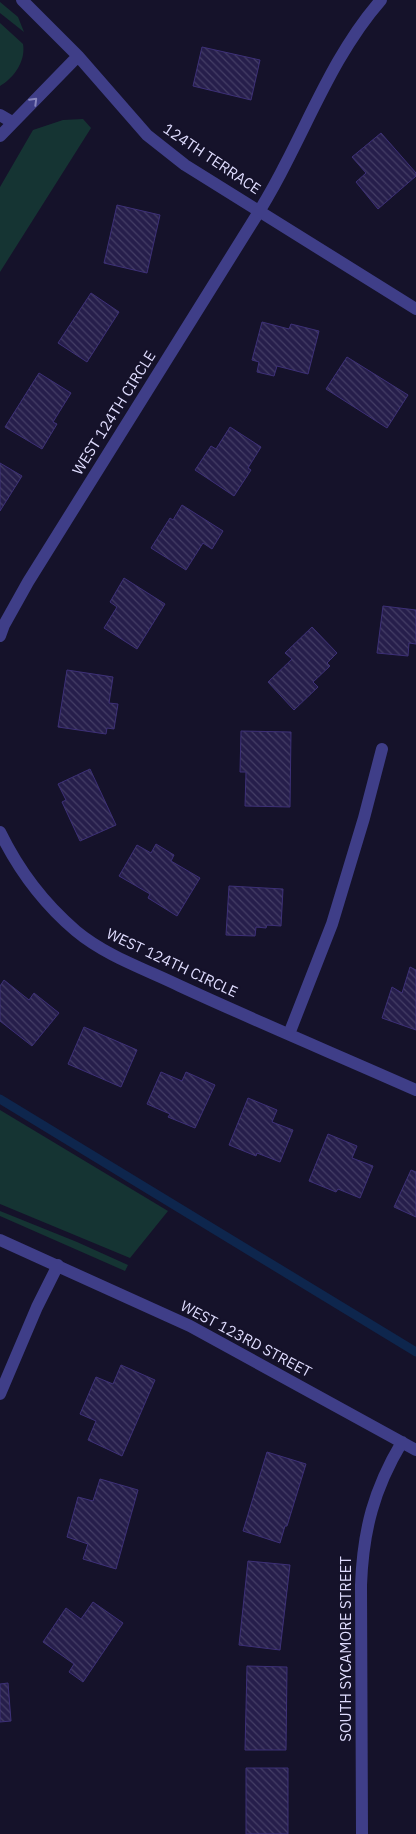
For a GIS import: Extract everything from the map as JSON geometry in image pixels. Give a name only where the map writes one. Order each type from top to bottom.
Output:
[{"type":"street","name":"124TH TERRACE","points":[[22,0],[78,56],[147,135],[185,165],[416,309]]},
{"type":"street","name":"WEST 124TH CIRCLE","points":[[0,636],[4,625],[28,582],[260,210],[286,164],[315,103],[345,48],[380,0]]},
{"type":"street","points":[[0,136],[78,56]]},
{"type":"street","points":[[0,115],[12,122]]},
{"type":"street","points":[[289,1034],[332,924],[364,818],[382,749]]},
{"type":"street","name":"WEST 124TH CIRCLE","points":[[0,832],[12,856],[30,884],[52,910],[77,932],[105,951],[416,1090]]},
{"type":"street","name":"WEST 123RD STREET","points":[[0,1240],[190,1326],[416,1450]]},
{"type":"street","points":[[0,1394],[37,1308],[58,1265]]},
{"type":"street","name":"SOUTH SYCAMORE STREET","points":[[362,1834],[362,1556],[368,1520],[378,1490],[387,1468],[402,1442]]},
{"type":"green space","points":[[0,2],[18,17],[24,32],[0,13]]},
{"type":"green space","points":[[0,23],[23,44],[23,57],[14,74],[0,86]]},
{"type":"green space","points":[[83,119],[91,128],[0,272],[0,187],[33,130],[63,120]]},
{"type":"green space","points":[[0,1110],[168,1211],[130,1258],[0,1204]]},
{"type":"green space","points":[[0,1211],[128,1265],[125,1271],[0,1216]]},
{"type":"building","points":[[202,47],[260,60],[251,100],[193,86]]},
{"type":"building","points":[[381,133],[416,173],[416,176],[378,209],[356,182],[366,173],[352,157]]},
{"type":"building","points":[[117,205],[160,215],[147,273],[104,263]]},
{"type":"building","points":[[91,293],[119,312],[87,362],[58,343]]},
{"type":"building","points":[[262,322],[289,329],[291,324],[319,331],[308,374],[277,366],[274,376],[257,372],[259,362],[252,360]]},
{"type":"building","points":[[347,357],[408,395],[387,428],[326,389]]},
{"type":"building","points":[[39,373],[71,393],[53,422],[57,424],[42,449],[5,427]]},
{"type":"building","points":[[230,427],[261,447],[248,468],[251,470],[234,496],[195,470],[211,446],[216,449]]},
{"type":"building","points":[[0,463],[22,476],[0,511]]},
{"type":"building","points":[[182,505],[223,531],[212,549],[203,543],[186,570],[151,548],[170,518],[173,520]]},
{"type":"building","points":[[124,578],[165,604],[137,649],[104,628],[117,607],[110,602]]},
{"type":"building","points":[[383,606],[416,610],[416,644],[409,643],[408,656],[377,653]]},
{"type":"building","points":[[312,627],[337,653],[327,663],[330,666],[313,682],[318,687],[294,710],[268,682],[292,659],[285,653]]},
{"type":"building","points":[[67,670],[113,677],[109,703],[118,704],[114,729],[107,728],[106,734],[58,727]]},
{"type":"building","points":[[241,731],[291,732],[290,807],[245,806],[246,772],[240,772]]},
{"type":"building","points":[[90,769],[116,825],[80,841],[62,802],[66,800],[58,784]]},
{"type":"building","points":[[156,844],[174,855],[171,861],[200,878],[177,916],[148,898],[150,894],[119,876],[137,845],[151,853]]},
{"type":"building","points":[[229,886],[283,889],[281,926],[267,925],[266,928],[256,927],[255,936],[226,935]]},
{"type":"building","points":[[410,967],[416,970],[416,1030],[382,1018],[392,987],[402,993]]},
{"type":"building","points":[[4,980],[29,1000],[34,993],[59,1013],[32,1046],[0,1021],[0,986]]},
{"type":"building","points":[[84,1027],[137,1050],[121,1087],[68,1064]]},
{"type":"building","points":[[161,1072],[182,1081],[186,1072],[215,1085],[195,1128],[168,1117],[170,1114],[147,1104]]},
{"type":"building","points":[[248,1098],[277,1110],[272,1122],[293,1130],[280,1162],[257,1153],[256,1156],[229,1145]]},
{"type":"building","points":[[328,1134],[357,1146],[352,1158],[373,1166],[360,1198],[338,1189],[336,1192],[309,1181]]},
{"type":"building","points":[[411,1170],[416,1172],[416,1217],[394,1207]]},
{"type":"building","points":[[121,1365],[155,1380],[122,1456],[88,1440],[96,1421],[80,1414],[96,1377],[113,1384]]},
{"type":"building","points":[[267,1452],[306,1464],[280,1543],[243,1531]]},
{"type":"building","points":[[100,1479],[138,1490],[116,1569],[83,1559],[88,1544],[67,1537],[78,1497],[93,1501]]},
{"type":"building","points":[[248,1561],[290,1565],[280,1650],[239,1645]]},
{"type":"building","points":[[93,1602],[123,1623],[83,1682],[69,1672],[74,1664],[43,1642],[66,1608],[81,1619]]},
{"type":"building","points":[[247,1666],[287,1667],[286,1750],[245,1750]]},
{"type":"building","points":[[8,1683],[11,1721],[0,1722],[0,1684]]},
{"type":"building","points":[[246,1768],[288,1768],[288,1834],[246,1834]]},
{"type":"waterway","points":[[0,1099],[416,1352]]}]
